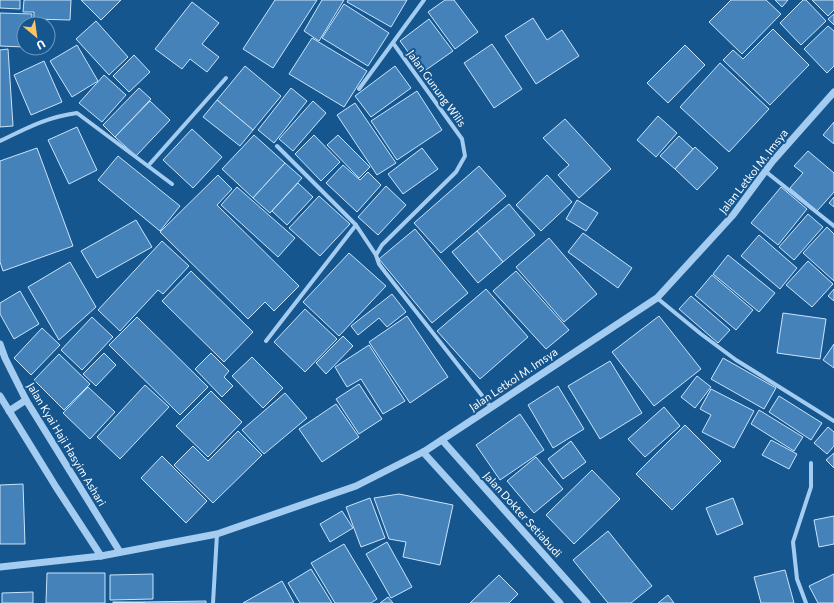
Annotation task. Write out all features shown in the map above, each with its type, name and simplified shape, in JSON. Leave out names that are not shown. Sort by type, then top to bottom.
[{"type":"street","points":[[359,89],[424,0]]},
{"type":"street","name":"Jalan Gunung Wilis","points":[[376,255],[382,245],[456,172],[465,156],[462,139],[393,43]]},
{"type":"street","points":[[148,166],[226,78]]},
{"type":"street","name":"Jalan Letkol M. Imsya","points":[[0,568],[101,556],[217,534],[356,486],[423,452],[657,298],[733,215],[765,172],[834,92]]},
{"type":"street","points":[[0,141],[46,120],[77,113],[172,184]]},
{"type":"street","points":[[277,146],[356,225],[376,255],[384,272],[491,407]]},
{"type":"street","points":[[765,172],[834,226]]},
{"type":"street","points":[[266,341],[356,225]]},
{"type":"street","points":[[657,298],[736,360],[834,421]]},
{"type":"street","name":"Jalan Kyai Haji Hasyim Ashari","points":[[0,344],[5,358],[26,400],[120,552]]},
{"type":"street","points":[[0,396],[101,556]]},
{"type":"street","points":[[9,411],[26,400]]},
{"type":"street","name":"Jalan Dokter Setiabudi","points":[[442,440],[588,603]]},
{"type":"street","points":[[423,452],[560,603]]},
{"type":"street","points":[[806,603],[797,579],[793,542],[811,487],[811,463]]},
{"type":"street","points":[[213,603],[217,534]]},
{"type":"building","points":[[0,0],[20,0],[20,9],[0,8]]},
{"type":"building","points":[[24,0],[71,0],[70,20],[56,20],[56,16],[34,16],[34,12],[23,12]]},
{"type":"building","points":[[81,0],[121,0],[101,20]]},
{"type":"building","points":[[275,0],[317,0],[273,68],[243,49]]},
{"type":"building","points":[[322,0],[344,0],[319,41],[304,31]]},
{"type":"building","points":[[348,0],[407,0],[391,27],[347,2]]},
{"type":"building","points":[[445,0],[454,0],[478,32],[455,49],[428,12]]},
{"type":"building","points":[[731,0],[766,0],[781,14],[742,54],[709,22]]},
{"type":"building","points":[[775,0],[788,0],[782,7]]},
{"type":"building","points":[[803,0],[806,0],[826,21],[801,45],[780,23]]},
{"type":"building","points":[[812,0],[834,0],[834,10],[828,16]]},
{"type":"building","points":[[192,2],[219,23],[202,44],[219,57],[207,72],[190,59],[182,69],[155,49]]},
{"type":"building","points":[[344,4],[389,33],[368,66],[322,38]]},
{"type":"building","points":[[0,13],[32,14],[32,16],[16,16],[16,47],[0,46]]},
{"type":"building","points":[[834,14],[834,25],[828,19]]},
{"type":"building","points":[[533,18],[547,40],[562,30],[579,56],[536,84],[505,36]]},
{"type":"building","points":[[429,19],[453,51],[423,72],[400,41]]},
{"type":"building","points":[[96,21],[128,57],[109,75],[76,39]]},
{"type":"building","points":[[828,26],[834,31],[834,66],[827,73],[804,49]]},
{"type":"building","points":[[773,29],[809,65],[770,105],[723,60],[733,50],[743,59]]},
{"type":"building","points":[[312,38],[367,71],[344,107],[289,74]]},
{"type":"building","points":[[492,44],[522,89],[494,108],[464,63]]},
{"type":"building","points":[[77,45],[98,81],[72,97],[50,61]]},
{"type":"building","points":[[685,45],[705,65],[668,103],[647,83]]},
{"type":"building","points":[[8,49],[13,126],[0,127],[0,50]]},
{"type":"building","points":[[134,55],[150,72],[129,92],[113,76]]},
{"type":"building","points":[[44,61],[62,102],[31,115],[14,75]]},
{"type":"building","points":[[720,63],[769,109],[729,152],[680,107]]},
{"type":"building","points":[[245,66],[281,96],[253,130],[217,100]]},
{"type":"building","points":[[395,66],[411,88],[371,117],[355,96]]},
{"type":"building","points":[[104,75],[126,95],[102,122],[79,103]]},
{"type":"building","points":[[139,88],[151,99],[115,137],[103,125]]},
{"type":"building","points":[[291,88],[307,101],[274,143],[258,130]]},
{"type":"building","points":[[417,91],[442,130],[397,160],[371,121]]},
{"type":"building","points":[[217,100],[253,130],[240,146],[203,117]]},
{"type":"building","points":[[150,101],[170,120],[136,156],[115,137]]},
{"type":"building","points":[[313,101],[326,113],[293,151],[279,139]]},
{"type":"building","points":[[355,103],[396,163],[377,175],[337,115]]},
{"type":"building","points":[[658,116],[677,133],[656,157],[637,140]]},
{"type":"building","points":[[565,119],[611,169],[579,198],[558,175],[569,165],[543,138]]},
{"type":"building","points":[[834,122],[834,144],[823,135]]},
{"type":"building","points":[[77,127],[97,170],[69,184],[48,140]]},
{"type":"building","points":[[192,129],[222,157],[193,188],[163,160]]},
{"type":"building","points":[[254,135],[285,163],[253,198],[222,169]]},
{"type":"building","points":[[314,135],[340,162],[321,181],[295,154]]},
{"type":"building","points":[[338,135],[370,167],[359,178],[327,145]]},
{"type":"building","points":[[679,136],[693,149],[675,169],[660,156]]},
{"type":"building","points":[[695,147],[718,168],[697,190],[675,169]]},
{"type":"building","points":[[37,148],[73,246],[3,271],[0,262],[0,161]]},
{"type":"building","points":[[422,148],[438,169],[403,194],[388,174]]},
{"type":"building","points":[[808,151],[834,173],[834,192],[817,211],[790,188],[803,173],[794,166]]},
{"type":"building","points":[[118,156],[180,206],[160,231],[98,180]]},
{"type":"building","points":[[285,163],[302,178],[270,213],[253,198]]},
{"type":"building","points":[[343,165],[360,180],[368,172],[381,185],[357,212],[326,183]]},
{"type":"building","points":[[479,166],[506,196],[441,253],[414,223]]},
{"type":"building","points":[[218,175],[232,189],[217,205],[299,286],[274,311],[265,302],[248,319],[160,232]]},
{"type":"building","points":[[547,175],[572,202],[541,231],[516,205]]},
{"type":"building","points":[[298,183],[313,197],[287,225],[272,211]]},
{"type":"building","points":[[386,186],[406,205],[378,235],[358,217]]},
{"type":"building","points":[[237,187],[295,238],[278,257],[221,205]]},
{"type":"building","points":[[781,187],[807,209],[778,245],[751,223]]},
{"type":"building","points":[[319,196],[350,224],[320,256],[289,228]]},
{"type":"building","points":[[834,197],[834,207],[829,203]]},
{"type":"building","points":[[577,200],[598,213],[586,231],[566,219]]},
{"type":"building","points":[[509,204],[535,235],[503,262],[477,231]]},
{"type":"building","points":[[808,214],[823,227],[794,260],[779,247]]},
{"type":"building","points":[[136,220],[152,247],[97,278],[81,251]]},
{"type":"building","points":[[827,227],[834,234],[834,281],[803,253]]},
{"type":"building","points":[[415,229],[468,293],[432,323],[379,259]]},
{"type":"building","points":[[477,231],[503,262],[478,283],[452,252]]},
{"type":"building","points":[[583,233],[632,268],[618,288],[568,252]]},
{"type":"building","points":[[759,235],[797,268],[780,289],[741,256]]},
{"type":"building","points":[[549,238],[597,294],[564,322],[516,267]]},
{"type":"building","points":[[162,241],[189,266],[163,294],[158,290],[120,331],[98,310]]},
{"type":"building","points":[[349,253],[386,286],[339,336],[303,302]]},
{"type":"building","points":[[728,255],[775,293],[759,312],[713,274]]},
{"type":"building","points":[[808,261],[833,284],[812,307],[786,285]]},
{"type":"building","points":[[70,262],[96,307],[59,340],[28,287]]},
{"type":"building","points":[[191,271],[253,332],[224,362],[162,301]]},
{"type":"building","points":[[516,271],[569,330],[546,349],[493,291]]},
{"type":"building","points":[[712,275],[753,310],[736,330],[695,295]]},
{"type":"building","points":[[486,289],[528,337],[480,379],[437,331]]},
{"type":"building","points":[[834,289],[834,301],[828,296]]},
{"type":"building","points":[[20,291],[39,324],[14,339],[0,314],[0,303]]},
{"type":"building","points":[[392,294],[406,312],[387,327],[379,318],[358,335],[351,326]]},
{"type":"building","points":[[691,296],[730,330],[718,343],[679,309]]},
{"type":"building","points":[[305,309],[337,339],[305,372],[274,342]]},
{"type":"building","points":[[783,313],[826,319],[820,359],[777,353]]},
{"type":"building","points":[[407,316],[448,377],[410,403],[369,342]]},
{"type":"building","points":[[659,316],[701,369],[654,406],[612,352]]},
{"type":"building","points":[[92,317],[113,337],[82,370],[61,350]]},
{"type":"building","points":[[137,317],[208,387],[180,415],[109,345]]},
{"type":"building","points":[[42,328],[60,345],[31,375],[14,358]]},
{"type":"building","points":[[343,336],[353,346],[326,374],[316,363]]},
{"type":"building","points":[[834,344],[834,368],[823,360]]},
{"type":"building","points":[[369,345],[405,401],[383,414],[361,379],[347,387],[335,367]]},
{"type":"building","points":[[104,353],[116,365],[96,386],[83,374]]},
{"type":"building","points":[[211,353],[229,371],[224,377],[233,386],[222,397],[195,369]]},
{"type":"building","points":[[59,354],[90,384],[64,410],[34,380]]},
{"type":"building","points":[[252,357],[283,388],[263,408],[232,376]]},
{"type":"building","points":[[723,358],[776,388],[764,409],[711,379]]},
{"type":"building","points":[[610,361],[642,413],[600,439],[568,386]]},
{"type":"building","points":[[697,376],[711,387],[695,408],[681,397]]},
{"type":"building","points":[[359,384],[382,419],[359,434],[336,399]]},
{"type":"building","points":[[145,385],[169,407],[120,459],[97,437]]},
{"type":"building","points":[[558,386],[584,429],[553,448],[528,405]]},
{"type":"building","points":[[88,387],[115,412],[90,439],[63,413]]},
{"type":"building","points":[[711,389],[754,411],[734,448],[702,432],[711,415],[700,409]]},
{"type":"building","points":[[211,391],[242,422],[208,457],[176,426]]},
{"type":"building","points":[[285,393],[307,418],[264,454],[242,430]]},
{"type":"building","points":[[779,396],[822,423],[811,440],[769,412]]},
{"type":"building","points":[[336,404],[359,437],[322,462],[299,429]]},
{"type":"building","points":[[664,407],[680,426],[645,457],[628,439]]},
{"type":"building","points":[[759,410],[803,437],[794,451],[751,424]]},
{"type":"building","points":[[520,414],[544,450],[500,480],[476,445]]},
{"type":"building","points":[[685,425],[721,461],[672,510],[636,474]]},
{"type":"building","points":[[828,427],[834,432],[834,446],[827,454],[814,443]]},
{"type":"building","points":[[238,431],[262,455],[213,503],[174,465],[193,446],[208,461]]},
{"type":"building","points":[[771,440],[797,454],[789,469],[762,455]]},
{"type":"building","points":[[571,441],[586,462],[563,479],[548,459]]},
{"type":"building","points":[[834,453],[834,468],[826,460]]},
{"type":"building","points":[[162,456],[207,501],[186,523],[141,478]]},
{"type":"building","points":[[536,457],[563,489],[534,513],[507,481]]},
{"type":"building","points":[[592,470],[620,499],[574,544],[546,515]]},
{"type":"building","points":[[23,484],[25,544],[0,544],[0,485]]},
{"type":"building","points":[[399,494],[453,505],[440,565],[403,557],[406,542],[389,539],[374,498]]},
{"type":"building","points":[[370,498],[385,538],[361,547],[346,507]]},
{"type":"building","points":[[733,498],[743,524],[717,535],[706,508]]},
{"type":"building","points":[[342,511],[353,528],[330,542],[320,524]]},
{"type":"building","points":[[834,516],[834,544],[819,547],[814,520]]},
{"type":"building","points":[[608,531],[652,586],[631,603],[608,603],[573,560]]},
{"type":"building","points":[[387,542],[412,587],[391,598],[366,554]]},
{"type":"building","points":[[344,544],[377,599],[371,603],[335,603],[311,563]]},
{"type":"building","points":[[311,569],[332,603],[300,603],[288,583]]},
{"type":"building","points":[[785,570],[794,603],[761,603],[754,577]]},
{"type":"building","points":[[47,573],[105,573],[105,603],[46,603]]},
{"type":"building","points":[[153,574],[153,599],[110,600],[110,575]]},
{"type":"building","points":[[834,574],[834,603],[818,603],[809,586]]},
{"type":"building","points":[[499,575],[518,594],[509,603],[470,603]]},
{"type":"building","points":[[282,581],[294,603],[243,603]]},
{"type":"building","points":[[33,592],[33,603],[2,603],[2,593]]},
{"type":"building","points":[[668,595],[674,603],[658,603]]},
{"type":"building","points":[[388,597],[393,603],[380,603]]},
{"type":"building","points":[[206,601],[206,603],[144,603],[144,602]]},
{"type":"building","points":[[144,602],[144,603],[113,603]]}]
